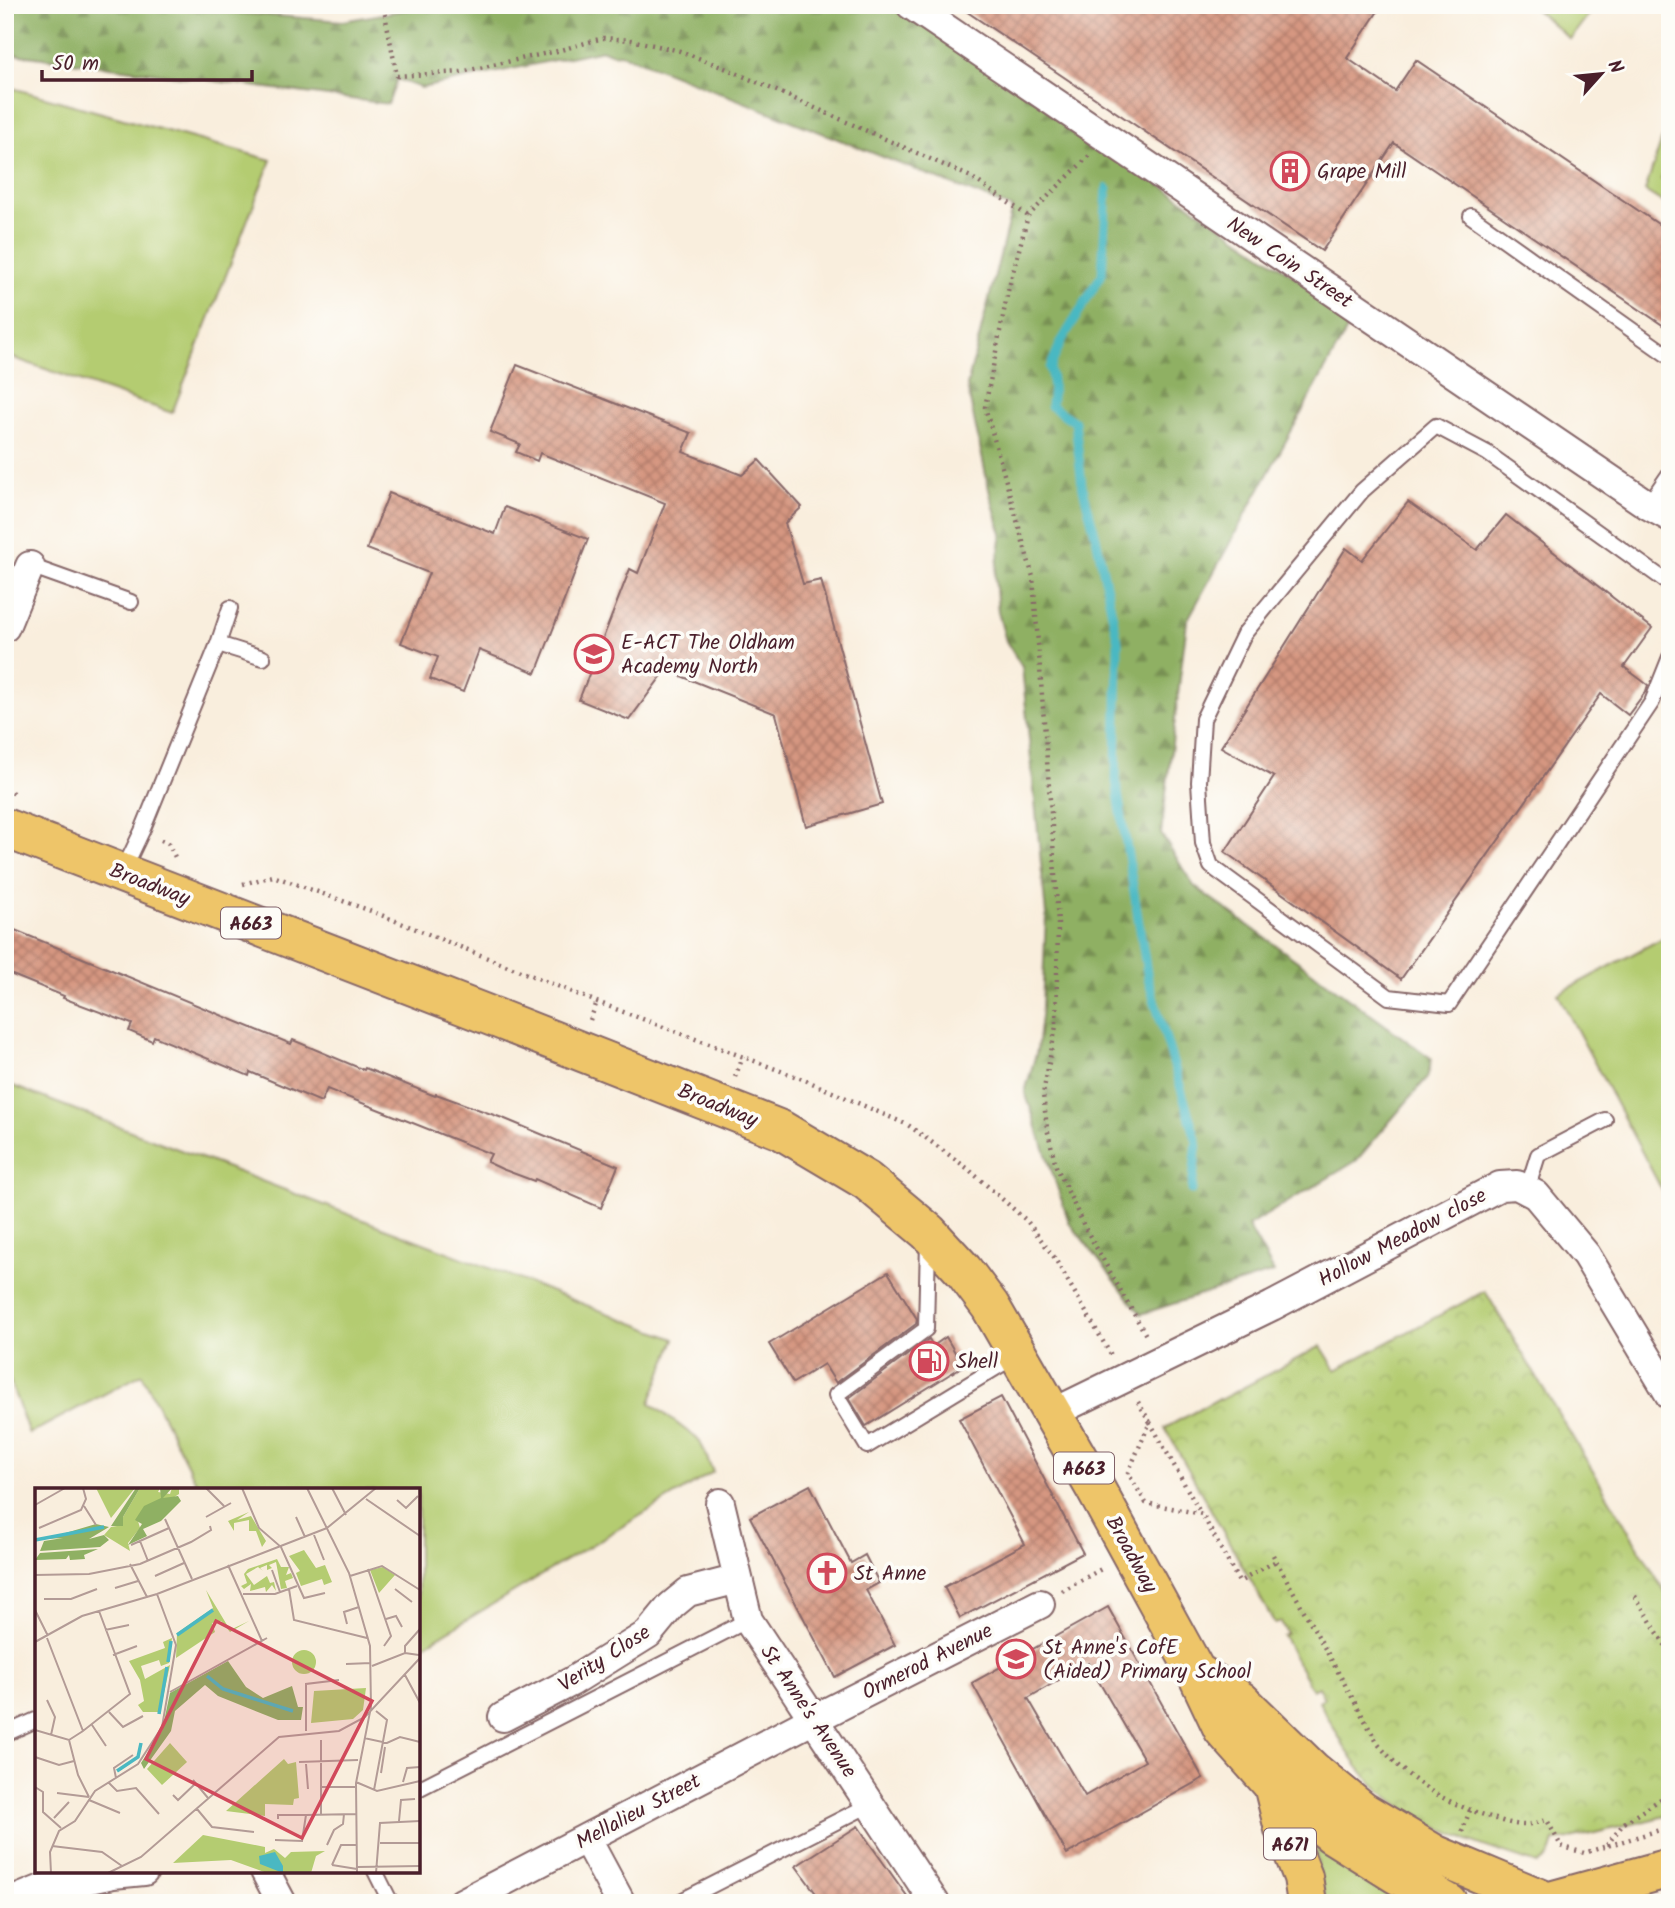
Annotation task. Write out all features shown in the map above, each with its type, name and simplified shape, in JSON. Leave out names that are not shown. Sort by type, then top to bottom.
[{"type":"main road","name":"Broadway","points":[[5,828],[781,1130],[867,1181],[928,1231],[964,1270],[990,1306],[1053,1413],[1196,1672],[1223,1729],[1273,1785],[1332,1834],[1448,1903]]},
{"type":"main road","name":"Broadway","points":[[1196,1672],[1241,1701],[1312,1771],[1363,1811],[1436,1855],[1547,1902]]},
{"type":"main road","name":"A671","points":[[1273,1785],[1284,1829],[1303,1877],[1307,1903]]},
{"type":"main road","points":[[1547,1902],[1670,1868]]},
{"type":"street","name":"New Coin Street","points":[[911,5],[1659,511]]},
{"type":"street","points":[[8,610],[30,566]]},
{"type":"street","name":"Hollow Meadow close","points":[[1053,1413],[1272,1306],[1500,1186],[1517,1185],[1527,1190]]},
{"type":"street","points":[[1527,1190],[1536,1195],[1586,1255],[1670,1395]]},
{"type":"street","name":"St Anne's Avenue","points":[[720,1503],[748,1620],[935,1903]]},
{"type":"street","name":"Verity Close","points":[[503,1717],[571,1682],[648,1634],[671,1606],[688,1591],[738,1579]]},
{"type":"street","name":"Ormerod Avenue","points":[[814,1719],[1040,1604]]},
{"type":"street","name":"Mellalieu Street","points":[[462,1903],[814,1719]]},
{"type":"street","points":[[586,1838],[621,1903]]},
{"type":"street","points":[[8,1903],[42,1889],[108,1873]]},
{"type":"street","points":[[266,1873],[282,1903]]},
{"type":"lane","points":[[1471,216],[1670,357]]},
{"type":"lane","points":[[1670,584],[1487,453],[1436,426],[1362,491],[1244,634],[1203,719],[1199,782],[1203,843],[1211,866],[1389,997],[1449,1004],[1652,702],[1670,657]]},
{"type":"lane","points":[[1659,511],[1670,473]]},
{"type":"lane","points":[[30,566],[131,603]]},
{"type":"lane","points":[[123,873],[218,644],[230,608]]},
{"type":"lane","points":[[218,644],[262,658]]},
{"type":"lane","points":[[1527,1190],[1538,1156],[1605,1121]]},
{"type":"lane","points":[[928,1231],[926,1329],[836,1395],[867,1447],[1018,1355]]},
{"type":"lane","points":[[420,1788],[748,1620]]},
{"type":"lane","points":[[5,1734],[35,1720]]},
{"type":"lane","points":[[677,1903],[871,1804]]},
{"type":"lane","points":[[376,1873],[391,1903]]},
{"type":"path","points":[[386,14],[397,76],[461,72],[603,38],[631,40],[680,51],[727,69],[971,177],[1028,216]]},
{"type":"path","points":[[1107,138],[1028,216],[1008,291],[985,407],[1033,577],[1058,924],[1056,1026],[1043,1094],[1047,1128],[1056,1166],[1084,1226],[1149,1342]]},
{"type":"path","points":[[1137,1399],[1239,1582],[1276,1562]]},
{"type":"path","points":[[1150,1422],[1128,1473],[1134,1484],[1146,1503],[1202,1514]]},
{"type":"path","points":[[1272,1555],[1378,1744],[1397,1766],[1417,1783],[1443,1799],[1500,1821],[1523,1825],[1547,1820],[1561,1846],[1584,1853],[1663,1829]]},
{"type":"path","points":[[1040,1604],[1102,1568]]},
{"type":"path","points":[[1635,1596],[1670,1653]]},
{"type":"path","points":[[1605,1847],[1624,1823],[1670,1793]]},
{"type":"path","points":[[1459,1840],[1470,1810]]},
{"type":"green space","points":[[5,5],[134,5],[343,21],[433,5],[898,5],[1354,317],[1187,621],[1161,834],[1194,886],[1432,1059],[1427,1078],[1356,1161],[1248,1226],[1274,1272],[1141,1314],[1069,1222],[1025,1092],[1037,1050],[1042,1007],[1046,915],[1022,667],[1006,641],[998,612],[995,576],[1002,534],[990,494],[967,386],[1012,208],[620,53],[613,54],[603,50],[421,88],[397,79],[388,104],[5,53]]},
{"type":"green space","points":[[1530,5],[1596,5],[1570,39]]},
{"type":"green space","points":[[5,86],[271,160],[172,413],[5,355]]},
{"type":"green space","points":[[1670,123],[1670,165],[1661,179],[1670,186],[1670,207],[1645,191]]},
{"type":"green space","points":[[1670,934],[1670,1205],[1558,994]]},
{"type":"green space","points":[[5,1083],[675,1339],[650,1403],[700,1441],[713,1472],[420,1648],[420,1488],[199,1488],[142,1374],[29,1434],[5,1367]]},
{"type":"green space","points":[[1485,1291],[1670,1600],[1670,1815],[1554,1841],[1549,1855],[1538,1864],[1464,1839],[1418,1817],[1396,1803],[1359,1768],[1319,1702],[1324,1698],[1318,1687],[1312,1690],[1283,1636],[1287,1634],[1281,1622],[1275,1624],[1165,1428],[1321,1346],[1336,1370]]},
{"type":"green space","points":[[1313,1842],[1410,1903],[1326,1903]]},
{"type":"building","name":"Grape Mill","points":[[957,5],[1382,5],[1347,58],[1395,91],[1416,60],[1670,232],[1670,330],[1394,143],[1322,251]]},
{"type":"building","points":[[517,365],[691,433],[683,452],[742,475],[759,460],[802,507],[785,523],[803,584],[821,580],[882,804],[806,826],[776,714],[666,670],[629,720],[579,700],[630,569],[638,573],[665,503],[540,453],[537,461],[516,452],[520,444],[490,432]]},
{"type":"building","points":[[389,493],[495,534],[505,507],[588,539],[536,673],[479,650],[463,692],[430,679],[438,657],[401,643],[429,573],[367,549]]},
{"type":"building","points":[[1408,502],[1477,550],[1506,515],[1652,628],[1624,667],[1648,685],[1646,691],[1628,715],[1601,694],[1401,979],[1225,852],[1274,777],[1221,747],[1346,548],[1362,560]]},
{"type":"building","points":[[5,926],[291,1044],[293,1040],[364,1070],[365,1068],[435,1096],[436,1094],[505,1119],[618,1166],[601,1208],[535,1179],[534,1181],[487,1162],[491,1154],[327,1089],[321,1102],[250,1072],[249,1076],[154,1036],[152,1041],[129,1031],[132,1024],[5,972]]},
{"type":"building","points":[[888,1272],[917,1319],[916,1324],[836,1383],[824,1364],[793,1383],[769,1344]]},
{"type":"building","points":[[946,1337],[963,1366],[866,1426],[849,1398],[929,1339],[933,1346]]},
{"type":"building","points":[[1001,1397],[1083,1553],[960,1618],[944,1587],[1025,1544],[959,1419]]},
{"type":"building","name":"St Anne","points":[[810,1485],[851,1563],[865,1555],[879,1583],[866,1590],[895,1645],[835,1677],[750,1517]]},
{"type":"building","points":[[1108,1607],[1203,1778],[1067,1854],[972,1683]],"holes":[[[1088,1663],[1145,1761],[1085,1796],[1028,1698]]]},
{"type":"building","points":[[858,1826],[912,1903],[823,1903],[796,1866]]},
{"type":"waterway","points":[[1107,188],[1102,274],[1061,342],[1050,368],[1053,387],[1051,406],[1075,422],[1082,485],[1118,642],[1116,781],[1148,979],[1197,1142],[1192,1190]]},
{"type":"place","name":"Grape Mill","points":[[1290,171]]},
{"type":"place","name":"E-ACT The Oldham Academy North","points":[[594,654]]},
{"type":"place","name":"Shell","points":[[929,1361]]},
{"type":"place","name":"St Anne","points":[[827,1573]]},
{"type":"place","name":"St Anne's CofE (Aided) Primary School","points":[[1016,1659]]}]
